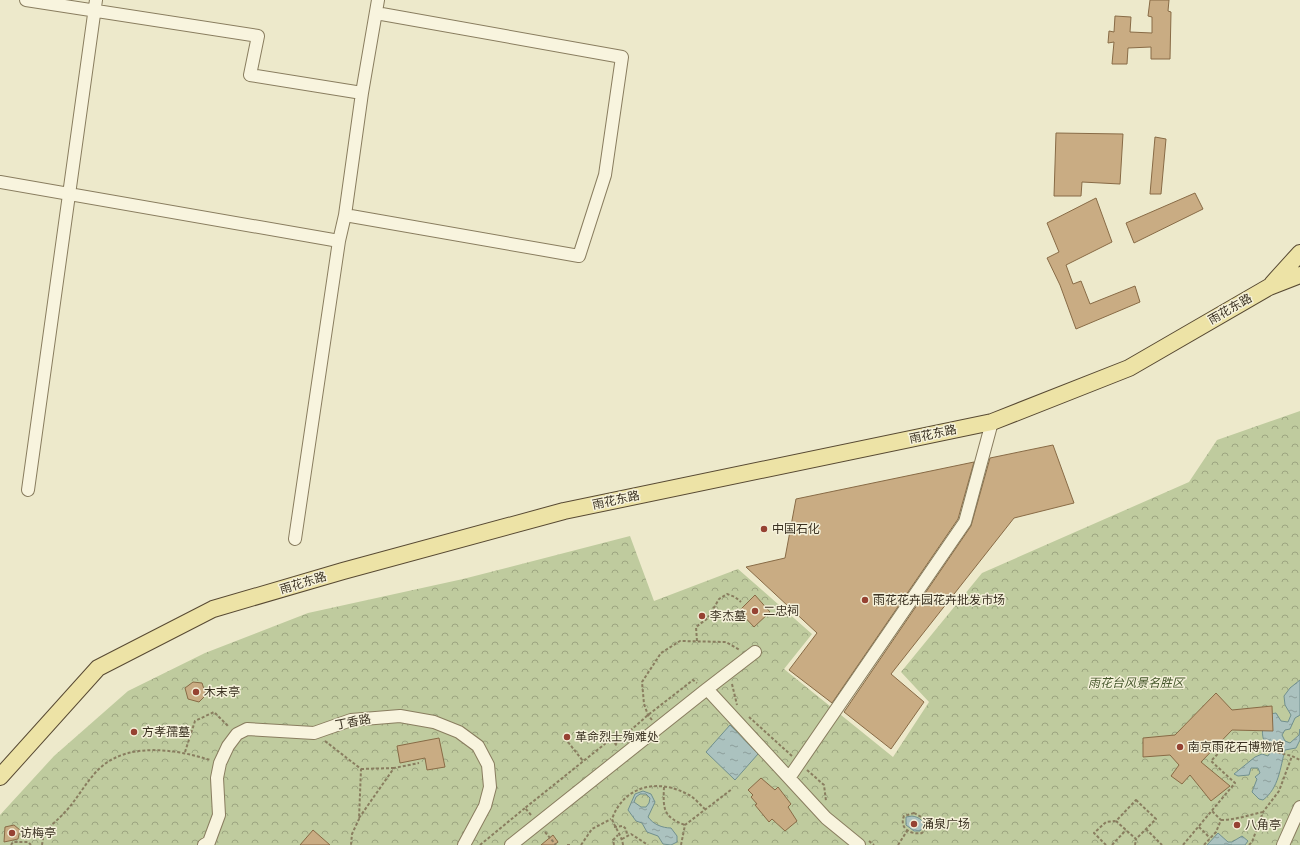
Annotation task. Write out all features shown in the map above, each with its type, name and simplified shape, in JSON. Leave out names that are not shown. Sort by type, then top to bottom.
[{"type":"main road","name":"雨花东路","points":[[1269,286],[1300,253]]},
{"type":"main road","name":"雨花东路","points":[[0,777],[98,668],[213,609],[343,571],[564,511],[992,422],[1129,368],[1269,286],[1300,275]]},
{"type":"street","points":[[26,0],[95,6],[258,36],[250,75],[362,93]]},
{"type":"street","points":[[295,539],[339,241],[345,215],[362,93],[378,0]]},
{"type":"street","points":[[28,490],[95,6]]},
{"type":"street","points":[[345,215],[579,256],[605,175],[622,57],[376,13]]},
{"type":"street","points":[[0,182],[339,241]]},
{"type":"street","points":[[789,778],[965,522],[992,422]]},
{"type":"street","points":[[511,845],[751,655]]},
{"type":"street","points":[[707,689],[826,818],[859,845]]},
{"type":"street","name":"丁香路","points":[[237,734],[248,728],[314,733],[351,720],[400,716],[434,722],[459,732],[478,746],[488,765],[490,788],[485,806],[464,845]]},
{"type":"street","points":[[204,845],[209,842],[219,815],[217,778],[220,763],[228,746],[237,734]]},
{"type":"street","points":[[1283,845],[1300,807]]},
{"type":"path","points":[[697,641],[696,627],[708,618],[719,599],[728,594],[741,602]]},
{"type":"path","points":[[660,727],[648,715],[644,704],[642,682],[661,653],[680,641],[697,641],[726,642],[751,655]]},
{"type":"path","points":[[726,675],[730,679],[738,706]]},
{"type":"path","points":[[615,744],[648,715],[693,680],[707,689]]},
{"type":"path","points":[[185,752],[195,721],[214,712],[237,734]]},
{"type":"path","points":[[314,733],[361,769],[394,768],[420,763]]},
{"type":"path","points":[[480,845],[611,739],[625,754]]},
{"type":"path","points":[[1183,845],[1235,783],[1211,761],[1230,741],[1292,756],[1300,760]]},
{"type":"path","points":[[568,742],[583,761]]},
{"type":"path","points":[[42,845],[44,832],[66,812],[99,768],[116,756],[159,750],[185,752],[220,763]]},
{"type":"path","points":[[1250,845],[1263,812],[1279,791],[1292,756]]},
{"type":"path","points":[[351,845],[352,834],[359,820],[394,768]]},
{"type":"path","points":[[359,820],[361,769]]},
{"type":"path","points":[[623,845],[622,839],[614,827],[612,819],[616,808],[625,797],[636,790],[648,787],[673,788],[690,795],[705,809]]},
{"type":"path","points":[[664,787],[663,804],[666,815],[674,821],[685,825]]},
{"type":"path","points":[[681,845],[685,825],[732,789]]},
{"type":"path","points":[[1106,845],[1094,833],[1106,822],[1116,820],[1136,800],[1156,818],[1136,840],[1135,845]]},
{"type":"path","points":[[525,808],[556,845]]},
{"type":"path","points":[[1212,812],[1221,820],[1232,820],[1246,815],[1263,812]]},
{"type":"path","points":[[914,813],[923,818],[926,824],[922,833],[917,834],[907,831],[902,821],[904,816],[914,813]]},
{"type":"path","points":[[581,845],[592,829],[612,819]]},
{"type":"path","points":[[1116,820],[1136,840]]},
{"type":"path","points":[[1204,845],[1216,832],[1221,820]]},
{"type":"path","points":[[614,827],[623,826],[626,829],[627,836]]},
{"type":"path","points":[[1199,827],[1210,838]]},
{"type":"path","points":[[1146,829],[1162,845]]},
{"type":"path","points":[[1112,845],[1126,830]]},
{"type":"path","points":[[898,845],[907,831]]},
{"type":"path","points":[[622,839],[631,834],[648,845]]},
{"type":"path","points":[[614,845],[613,840],[618,835]]},
{"type":"path","points":[[11,845],[13,842],[28,842],[31,845]]},
{"type":"path","points":[[567,845],[572,845]]},
{"type":"green space","name":"雨花台风景名胜区","points":[[1300,411],[1300,845],[0,845],[0,815],[54,756],[128,691],[205,653],[308,613],[463,579],[630,536],[654,601],[738,569],[812,634],[784,669],[893,757],[929,702],[901,672],[982,573],[1189,482],[1217,440]]},
{"type":"water","points":[[1300,680],[1300,715],[1295,718],[1290,729],[1285,730],[1282,735],[1285,741],[1290,743],[1299,735],[1300,729],[1300,740],[1296,748],[1285,750],[1276,784],[1263,800],[1259,799],[1252,792],[1257,779],[1255,777],[1260,773],[1258,768],[1251,768],[1249,775],[1238,776],[1234,774],[1255,757],[1262,754],[1268,756],[1273,747],[1271,743],[1264,741],[1262,733],[1264,724],[1270,714],[1276,713],[1281,721],[1288,722],[1291,715],[1285,705],[1284,696],[1290,688]]},
{"type":"water","points":[[730,725],[758,754],[735,780],[706,752]]},
{"type":"water","points":[[643,791],[651,794],[655,802],[648,817],[652,822],[658,825],[671,828],[677,836],[677,842],[671,845],[663,844],[658,836],[647,832],[642,823],[636,821],[628,810],[635,794]],"holes":[[[640,794],[646,794],[650,798],[646,807],[641,807],[634,802],[636,797]]]},
{"type":"water","points":[[912,816],[922,821],[924,825],[920,831],[914,831],[906,825],[906,817]]},
{"type":"water","points":[[1218,833],[1228,842],[1232,842],[1242,836],[1248,841],[1245,845],[1207,845]]},
{"type":"building","points":[[1150,0],[1169,0],[1168,11],[1171,12],[1170,59],[1151,59],[1151,47],[1128,48],[1127,64],[1112,64],[1114,42],[1108,43],[1109,31],[1114,32],[1115,16],[1131,17],[1130,32],[1152,33],[1152,17],[1148,16]]},
{"type":"building","points":[[1056,133],[1123,134],[1120,184],[1082,182],[1081,196],[1054,196]]},
{"type":"building","points":[[1155,137],[1166,139],[1161,194],[1150,194]]},
{"type":"building","points":[[1195,193],[1203,209],[1134,243],[1126,223]]},
{"type":"building","points":[[1096,198],[1112,242],[1066,265],[1073,284],[1081,281],[1090,304],[1135,286],[1140,302],[1076,329],[1060,285],[1047,258],[1059,252],[1047,223]]},
{"type":"building","points":[[1053,445],[1074,503],[1014,518],[891,674],[924,702],[891,749],[844,712],[971,526],[990,458]]},
{"type":"building","points":[[974,462],[958,519],[832,703],[789,670],[817,633],[746,567],[785,558],[796,499]]},
{"type":"building","name":"二忠祠","points":[[755,595],[770,612],[754,627],[739,611]]},
{"type":"building","name":"木末亭","points":[[193,682],[202,683],[206,695],[199,702],[188,699],[185,688]]},
{"type":"building","name":"南京雨花石博物馆","points":[[1216,693],[1232,710],[1272,706],[1273,731],[1232,730],[1201,762],[1230,786],[1211,801],[1190,775],[1182,784],[1171,776],[1179,765],[1170,755],[1143,757],[1143,738],[1175,735]]},
{"type":"building","points":[[439,738],[445,767],[427,770],[425,758],[400,763],[397,746]]},
{"type":"building","points":[[761,778],[775,790],[778,787],[791,804],[788,807],[797,821],[785,831],[772,819],[769,822],[755,805],[757,804],[751,797],[753,795],[748,790]]},
{"type":"building","name":"访梅亭","points":[[14,825],[20,830],[18,839],[4,842],[5,827]]},
{"type":"building","points":[[313,830],[330,845],[300,845]]},
{"type":"building","points":[[553,835],[558,842],[554,845],[541,845]]},
{"type":"place","name":"中国石化","points":[[764,529]]},
{"type":"place","name":"雨花花卉园花卉批发市场","points":[[865,600]]},
{"type":"place","name":"二忠祠","points":[[755,611]]},
{"type":"place","name":"李杰墓","points":[[702,616]]},
{"type":"place","name":"木末亭","points":[[196,692]]},
{"type":"place","name":"方孝孺墓","points":[[134,732]]},
{"type":"place","name":"革命烈士殉难处","points":[[567,737]]},
{"type":"place","name":"南京雨花石博物馆","points":[[1180,747]]},
{"type":"place","name":"涌泉广场","points":[[914,824]]},
{"type":"place","name":"八角亭","points":[[1237,825]]},
{"type":"place","name":"访梅亭","points":[[12,833]]}]
